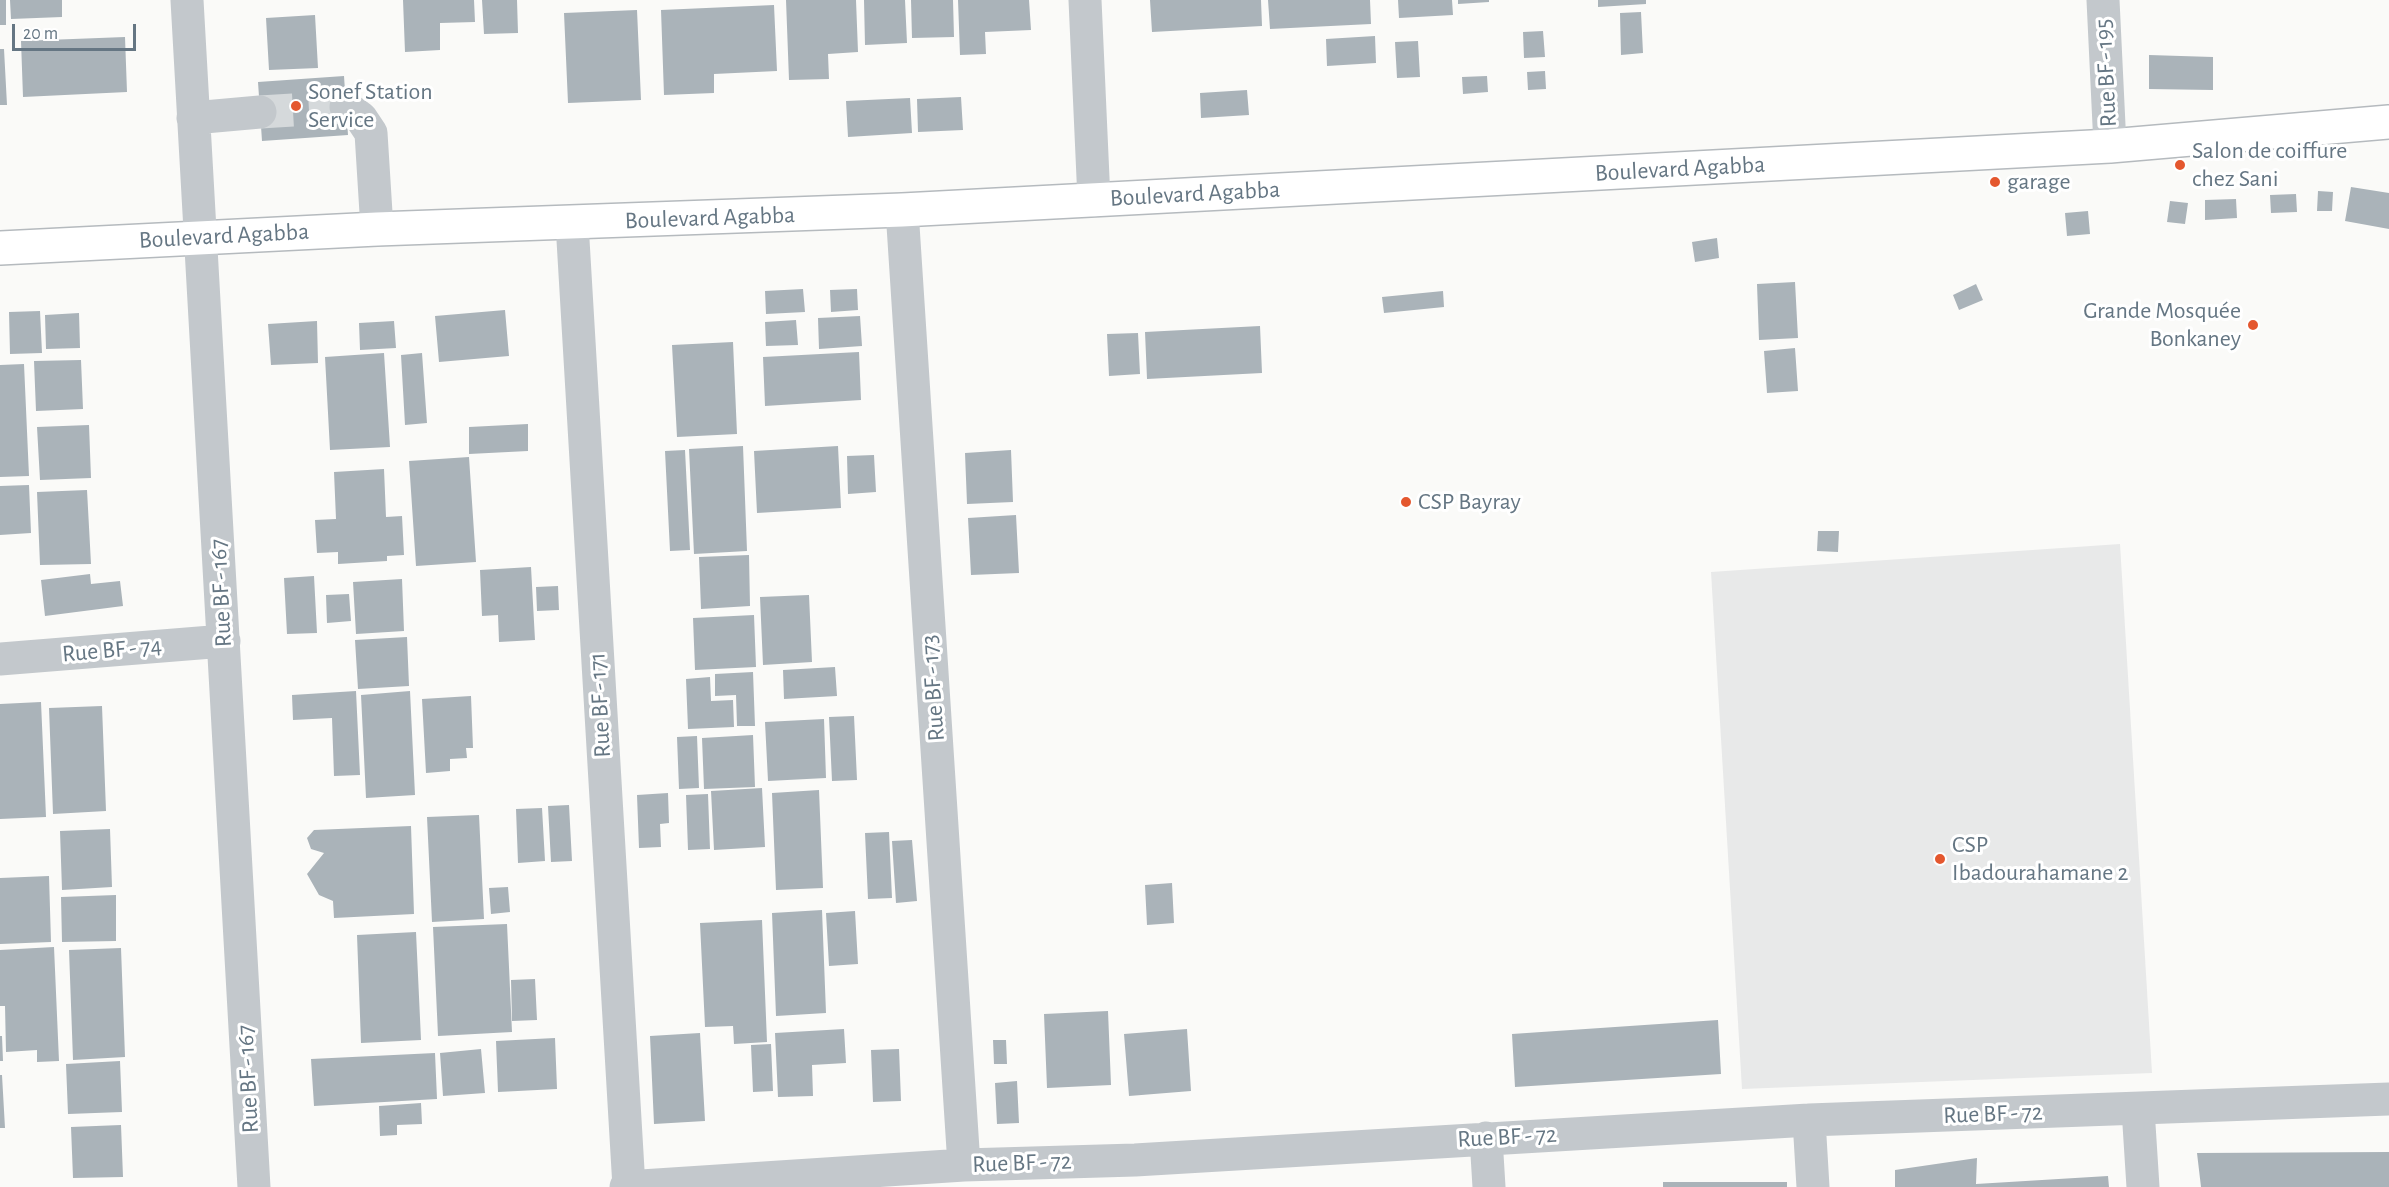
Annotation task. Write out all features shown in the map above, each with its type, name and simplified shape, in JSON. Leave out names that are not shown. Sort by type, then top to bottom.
[{"type":"main road","name":"Boulevard Agabba","points":[[0,248],[377,229],[902,210],[1094,200],[2110,146],[2389,122]]},
{"type":"street","name":"Rue BF - 167","points":[[187,0],[254,1187]]},
{"type":"street","points":[[1085,0],[1094,200]]},
{"type":"street","name":"Rue BF - 195","points":[[2103,0],[2110,146]]},
{"type":"street","points":[[346,107],[361,118],[371,133],[377,229]]},
{"type":"street","points":[[193,118],[260,112]]},
{"type":"street","name":"Rue BF - 173","points":[[902,210],[964,1165]]},
{"type":"street","name":"Rue BF - 171","points":[[572,223],[628,1187]]},
{"type":"street","name":"Rue BF - 74","points":[[0,659],[224,641]]},
{"type":"street","name":"Rue BF - 72","points":[[628,1187],[964,1165],[1136,1173],[1486,1138],[1809,1120],[2389,1099]]},
{"type":"street","points":[[2138,1109],[2143,1187]]},
{"type":"street","points":[[1809,1120],[1813,1187]]},
{"type":"street","points":[[1486,1138],[1489,1187]]},
{"type":"shaded area","points":[[2120,544],[2152,1073],[1742,1089],[1711,572]]},
{"type":"building","points":[[0,0],[6,0],[6,25],[0,25]]},
{"type":"building","points":[[10,0],[62,0],[62,17],[11,19]]},
{"type":"building","points":[[403,0],[474,0],[475,22],[440,23],[440,50],[405,52]]},
{"type":"building","points":[[482,0],[517,0],[518,33],[484,34]]},
{"type":"building","points":[[786,0],[856,0],[858,52],[828,54],[829,79],[789,80]]},
{"type":"building","points":[[864,0],[905,0],[907,43],[865,45]]},
{"type":"building","points":[[911,0],[953,0],[954,37],[912,38]]},
{"type":"building","points":[[958,0],[1029,0],[1031,30],[985,32],[986,54],[960,55]]},
{"type":"building","points":[[1150,0],[1261,0],[1262,26],[1152,32]]},
{"type":"building","points":[[1268,0],[1370,0],[1371,24],[1270,29]]},
{"type":"building","points":[[1398,0],[1452,0],[1453,15],[1399,18]]},
{"type":"building","points":[[1458,0],[1489,0],[1489,2],[1458,4]]},
{"type":"building","points":[[1598,0],[1646,0],[1646,4],[1598,7]]},
{"type":"building","points":[[774,5],[777,71],[714,74],[714,93],[664,95],[661,10]]},
{"type":"building","points":[[637,10],[641,100],[568,103],[564,13]]},
{"type":"building","points":[[1641,12],[1643,53],[1621,55],[1620,13]]},
{"type":"building","points":[[315,15],[318,68],[269,70],[266,18]]},
{"type":"building","points":[[1543,31],[1545,57],[1524,58],[1523,32]]},
{"type":"building","points":[[1375,36],[1376,63],[1327,66],[1326,39]]},
{"type":"building","points":[[125,37],[127,92],[23,97],[21,41]]},
{"type":"building","points":[[1418,41],[1420,77],[1397,78],[1395,42]]},
{"type":"building","points":[[0,49],[4,49],[7,105],[0,105]]},
{"type":"building","points":[[2149,55],[2213,57],[2213,90],[2149,89]]},
{"type":"building","points":[[1545,71],[1546,89],[1528,90],[1527,72]]},
{"type":"building","points":[[344,76],[348,135],[262,141],[258,82]]},
{"type":"building","points":[[1487,76],[1488,92],[1463,94],[1462,77]]},
{"type":"building","points":[[1247,90],[1249,115],[1201,118],[1200,93]]},
{"type":"building","points":[[961,97],[963,130],[918,132],[917,99]]},
{"type":"building","points":[[910,98],[912,133],[848,137],[846,101]]},
{"type":"building","points":[[2351,187],[2389,193],[2389,229],[2345,221]]},
{"type":"building","points":[[2318,191],[2333,192],[2332,211],[2317,211]]},
{"type":"building","points":[[2296,194],[2297,212],[2271,213],[2270,195]]},
{"type":"building","points":[[2236,199],[2237,218],[2205,220],[2205,200]]},
{"type":"building","points":[[2170,201],[2188,203],[2185,224],[2167,222]]},
{"type":"building","points":[[2088,211],[2090,234],[2067,236],[2065,213]]},
{"type":"building","points":[[1717,238],[1719,258],[1695,262],[1692,242]]},
{"type":"building","points":[[1795,282],[1798,338],[1759,340],[1757,284]]},
{"type":"building","points":[[1976,284],[1983,300],[1959,310],[1953,295]]},
{"type":"building","points":[[803,289],[805,312],[766,314],[765,291]]},
{"type":"building","points":[[857,289],[858,310],[831,312],[830,290]]},
{"type":"building","points":[[1443,291],[1444,307],[1384,313],[1382,297]]},
{"type":"building","points":[[505,310],[509,356],[439,362],[435,316]]},
{"type":"building","points":[[40,311],[42,353],[10,354],[9,312]]},
{"type":"building","points":[[79,313],[80,348],[46,349],[45,315]]},
{"type":"building","points":[[860,316],[862,346],[819,349],[818,318]]},
{"type":"building","points":[[796,320],[798,345],[766,346],[765,322]]},
{"type":"building","points":[[317,321],[318,363],[271,365],[268,324]]},
{"type":"building","points":[[394,321],[396,348],[360,350],[359,323]]},
{"type":"building","points":[[1260,326],[1262,373],[1147,379],[1145,332]]},
{"type":"building","points":[[1138,333],[1140,374],[1109,376],[1107,334]]},
{"type":"building","points":[[733,342],[737,434],[677,437],[672,345]]},
{"type":"building","points":[[1795,348],[1798,391],[1767,393],[1764,351]]},
{"type":"building","points":[[859,352],[861,400],[765,406],[763,357]]},
{"type":"building","points":[[384,353],[390,447],[330,450],[325,357]]},
{"type":"building","points":[[422,353],[427,423],[405,425],[401,355]]},
{"type":"building","points":[[81,360],[83,409],[36,411],[34,361]]},
{"type":"building","points":[[24,364],[29,476],[0,477],[0,365]]},
{"type":"building","points":[[528,424],[528,451],[469,454],[469,427]]},
{"type":"building","points":[[89,425],[91,478],[40,480],[37,427]]},
{"type":"building","points":[[743,446],[747,551],[694,554],[689,449]]},
{"type":"building","points":[[838,446],[841,508],[757,513],[754,451]]},
{"type":"building","points":[[685,450],[690,550],[670,551],[665,451]]},
{"type":"building","points":[[1011,450],[1013,502],[967,504],[965,453]]},
{"type":"building","points":[[874,455],[876,492],[848,494],[847,456]]},
{"type":"building","points":[[469,457],[476,562],[416,566],[409,461]]},
{"type":"building","points":[[384,469],[386,517],[402,516],[404,555],[387,556],[387,561],[338,564],[338,552],[317,553],[315,520],[336,519],[334,472]]},
{"type":"building","points":[[29,485],[31,533],[0,535],[0,486]]},
{"type":"building","points":[[87,490],[91,564],[40,565],[37,492]]},
{"type":"building","points":[[1016,515],[1019,573],[971,575],[968,518]]},
{"type":"building","points":[[1818,531],[1839,531],[1838,552],[1817,551]]},
{"type":"building","points":[[749,555],[750,606],[701,609],[699,557]]},
{"type":"building","points":[[531,567],[535,640],[499,642],[498,615],[482,616],[480,570]]},
{"type":"building","points":[[90,574],[91,584],[120,581],[123,606],[45,616],[41,580]]},
{"type":"building","points":[[314,576],[317,633],[287,634],[284,578]]},
{"type":"building","points":[[402,579],[404,631],[356,634],[353,582]]},
{"type":"building","points":[[558,586],[559,610],[537,611],[536,587]]},
{"type":"building","points":[[349,594],[351,621],[327,623],[326,595]]},
{"type":"building","points":[[809,595],[812,662],[763,665],[760,597]]},
{"type":"building","points":[[754,615],[756,667],[695,670],[693,618]]},
{"type":"building","points":[[407,637],[409,686],[358,689],[355,640]]},
{"type":"building","points":[[835,667],[837,696],[784,699],[783,670]]},
{"type":"building","points":[[753,672],[755,726],[737,726],[736,695],[715,696],[715,674]]},
{"type":"building","points":[[710,677],[711,701],[733,700],[734,727],[688,729],[686,679]]},
{"type":"building","points":[[356,691],[360,775],[334,776],[332,718],[293,720],[292,695]]},
{"type":"building","points":[[410,691],[415,795],[366,798],[361,695]]},
{"type":"building","points":[[471,696],[473,748],[466,748],[467,758],[450,759],[450,771],[426,773],[422,699]]},
{"type":"building","points":[[41,702],[46,817],[0,819],[0,704]]},
{"type":"building","points":[[102,706],[106,811],[53,814],[49,708]]},
{"type":"building","points":[[854,716],[857,780],[832,781],[829,717]]},
{"type":"building","points":[[824,719],[826,778],[768,781],[765,722]]},
{"type":"building","points":[[753,735],[755,787],[704,789],[702,738]]},
{"type":"building","points":[[697,736],[699,788],[679,789],[677,737]]},
{"type":"building","points":[[762,788],[765,847],[714,850],[711,791]]},
{"type":"building","points":[[819,790],[823,888],[776,890],[772,793]]},
{"type":"building","points":[[668,793],[669,823],[660,824],[661,847],[639,848],[637,795]]},
{"type":"building","points":[[708,794],[710,849],[688,850],[686,795]]},
{"type":"building","points":[[569,805],[572,861],[551,862],[548,806]]},
{"type":"building","points":[[542,808],[545,861],[518,863],[516,809]]},
{"type":"building","points":[[479,815],[484,919],[432,922],[427,817]]},
{"type":"building","points":[[411,826],[414,914],[334,918],[333,901],[319,895],[307,874],[324,853],[311,849],[307,838],[314,830]]},
{"type":"building","points":[[110,829],[112,887],[62,890],[60,831]]},
{"type":"building","points":[[889,832],[892,898],[868,899],[865,833]]},
{"type":"building","points":[[912,840],[917,901],[896,903],[892,841]]},
{"type":"building","points":[[49,876],[51,942],[0,944],[0,878]]},
{"type":"building","points":[[1172,883],[1174,923],[1147,925],[1145,885]]},
{"type":"building","points":[[508,887],[510,912],[491,914],[489,888]]},
{"type":"building","points":[[116,895],[116,941],[62,942],[61,897]]},
{"type":"building","points":[[822,910],[826,1013],[776,1016],[772,913]]},
{"type":"building","points":[[855,911],[858,964],[829,966],[826,913]]},
{"type":"building","points":[[762,920],[767,1042],[734,1044],[733,1026],[705,1027],[700,923]]},
{"type":"building","points":[[507,924],[512,1032],[438,1036],[433,927]]},
{"type":"building","points":[[416,932],[421,1040],[361,1043],[357,935]]},
{"type":"building","points":[[54,947],[59,1061],[37,1062],[37,1050],[6,1052],[5,1006],[0,1006],[0,950]]},
{"type":"building","points":[[121,948],[125,1057],[73,1060],[69,950]]},
{"type":"building","points":[[535,979],[537,1020],[512,1021],[511,980]]},
{"type":"building","points":[[1108,1011],[1111,1085],[1047,1088],[1044,1014]]},
{"type":"building","points":[[1718,1020],[1721,1074],[1515,1087],[1512,1034]]},
{"type":"building","points":[[844,1029],[846,1063],[812,1065],[813,1096],[778,1097],[775,1033]]},
{"type":"building","points":[[1187,1029],[1191,1091],[1129,1096],[1124,1034]]},
{"type":"building","points":[[700,1033],[705,1121],[654,1124],[650,1036]]},
{"type":"building","points":[[0,1036],[2,1036],[3,1061],[0,1061]]},
{"type":"building","points":[[555,1038],[557,1089],[498,1092],[496,1041]]},
{"type":"building","points":[[993,1040],[1006,1040],[1007,1064],[994,1064]]},
{"type":"building","points":[[771,1044],[773,1091],[753,1092],[751,1045]]},
{"type":"building","points":[[481,1049],[485,1093],[443,1096],[440,1053]]},
{"type":"building","points":[[899,1049],[901,1101],[873,1102],[871,1050]]},
{"type":"building","points":[[435,1053],[437,1099],[314,1106],[311,1059]]},
{"type":"building","points":[[120,1061],[122,1112],[68,1114],[66,1064]]},
{"type":"building","points":[[0,1075],[2,1075],[5,1128],[0,1128]]},
{"type":"building","points":[[1017,1081],[1019,1123],[997,1124],[995,1083]]},
{"type":"building","points":[[421,1103],[422,1124],[397,1125],[397,1135],[380,1136],[379,1106]]},
{"type":"building","points":[[121,1125],[123,1177],[73,1178],[71,1127]]},
{"type":"building","points":[[2389,1152],[2389,1187],[2201,1187],[2197,1153]]},
{"type":"building","points":[[1977,1158],[1976,1184],[2108,1176],[2109,1187],[1895,1187],[1895,1170]]},
{"type":"building","points":[[1663,1182],[1787,1182],[1787,1187],[1663,1187]]},
{"type":"tunnel","points":[[260,112],[346,107]]},
{"type":"place","name":"Sonef Station Service","points":[[296,106]]},
{"type":"place","name":"Salon de coiffure chez Sani","points":[[2180,165]]},
{"type":"place","name":"garage","points":[[1995,182]]},
{"type":"place","name":"Grande Mosquée Bonkaney","points":[[2253,325]]},
{"type":"place","name":"CSP Bayray","points":[[1406,502]]},
{"type":"place","name":"CSP Ibadourahamane 2","points":[[1940,859]]}]
